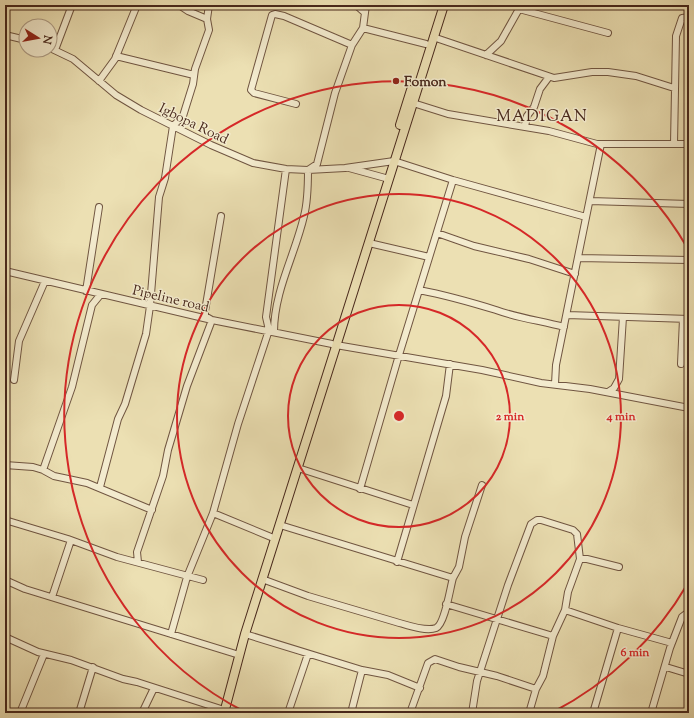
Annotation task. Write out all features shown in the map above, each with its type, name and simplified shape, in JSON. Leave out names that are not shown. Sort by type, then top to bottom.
[{"type":"main road","points":[[222,712],[262,579],[298,468],[334,345],[369,243],[391,161],[438,5]]},
{"type":"main road","points":[[391,161],[413,103],[444,5]]},
{"type":"main road","points":[[222,712],[236,654],[271,537],[387,178]]},
{"type":"street","points":[[5,12],[8,5]]},
{"type":"street","points":[[58,37],[72,5]]},
{"type":"street","points":[[99,81],[116,56],[138,5]]},
{"type":"street","points":[[179,5],[188,11],[207,18]]},
{"type":"street","points":[[100,488],[118,419],[146,334],[150,306],[159,197],[165,178],[173,126],[183,116],[194,75],[209,30],[207,18],[209,5]]},
{"type":"street","points":[[356,5],[364,12]]},
{"type":"street","points":[[171,634],[187,576],[213,513],[238,424],[272,331],[278,298],[305,215],[308,170],[316,164],[335,93],[352,45],[362,28],[366,5]]},
{"type":"street","points":[[486,55],[501,42],[517,7],[608,33]]},
{"type":"street","points":[[296,104],[254,93],[251,90],[272,15],[275,14],[284,16],[352,45]]},
{"type":"street","points":[[674,144],[676,36],[682,18],[689,17]]},
{"type":"street","points":[[362,28],[426,44]]},
{"type":"street","points":[[5,35],[18,38]]},
{"type":"street","points":[[433,37],[536,71],[549,77],[561,78],[592,72],[608,72],[636,76],[674,88]]},
{"type":"street","name":"Igbopa Road","points":[[58,52],[72,59],[116,95],[141,110],[211,145],[253,163],[286,169],[308,170],[345,168]]},
{"type":"street","points":[[116,56],[194,75]]},
{"type":"street","points":[[525,127],[527,116],[534,107],[540,89],[549,77]]},
{"type":"street","points":[[413,103],[448,114],[525,127],[601,144],[689,144]]},
{"type":"street","points":[[555,384],[555,373],[601,144]]},
{"type":"street","points":[[345,168],[391,161],[586,217]]},
{"type":"street","points":[[345,168],[387,178]]},
{"type":"street","points":[[272,331],[266,317],[286,169]]},
{"type":"street","points":[[360,489],[399,355],[453,180]]},
{"type":"street","points":[[590,201],[689,204]]},
{"type":"street","points":[[86,291],[99,207]]},
{"type":"street","points":[[138,562],[137,552],[164,476],[168,450],[180,407],[212,320],[205,316],[205,311],[221,216]]},
{"type":"street","points":[[437,233],[474,246],[529,259],[575,274]]},
{"type":"street","points":[[369,243],[429,257]]},
{"type":"street","points":[[578,258],[689,260]]},
{"type":"street","name":"Pipeline road","points":[[5,271],[212,320],[272,331],[334,345],[608,392],[689,408]]},
{"type":"street","points":[[14,380],[19,340],[45,281]]},
{"type":"street","points":[[419,290],[448,295],[483,304],[496,310],[564,327]]},
{"type":"street","points":[[42,470],[72,387],[92,305],[101,294]]},
{"type":"street","points":[[567,315],[686,319],[680,364]]},
{"type":"street","points":[[608,392],[614,388],[619,379],[623,317]]},
{"type":"street","points":[[397,562],[446,396],[450,364]]},
{"type":"street","points":[[5,465],[42,470],[54,476],[100,488],[152,510]]},
{"type":"street","points":[[298,468],[413,505]]},
{"type":"street","points":[[262,579],[308,596],[411,626],[435,628],[440,625],[453,578],[459,566],[465,537],[482,485]]},
{"type":"street","points":[[213,513],[271,537]]},
{"type":"street","points":[[5,520],[71,540],[117,557],[203,580]]},
{"type":"street","points":[[472,713],[475,689],[498,620],[508,584],[530,526],[534,521],[541,520],[573,530],[577,534],[580,559],[572,580],[565,610],[553,636],[543,676],[536,689],[529,713]]},
{"type":"street","points":[[280,525],[453,578]]},
{"type":"street","points":[[52,597],[71,540]]},
{"type":"street","points":[[580,559],[587,559],[619,567]]},
{"type":"street","points":[[5,580],[52,597],[236,654]]},
{"type":"street","points":[[446,604],[553,636]]},
{"type":"street","points":[[565,610],[618,628],[672,643]]},
{"type":"street","points":[[651,713],[672,643],[682,617],[689,614]]},
{"type":"street","points":[[592,713],[618,628]]},
{"type":"street","points":[[245,634],[362,670],[388,675],[420,688]]},
{"type":"street","points":[[5,637],[44,654],[93,667],[123,679],[154,688],[222,712]]},
{"type":"street","points":[[20,713],[44,654]]},
{"type":"street","points":[[288,713],[308,654]]},
{"type":"street","points":[[410,713],[428,663],[435,659],[497,676],[536,689]]},
{"type":"street","points":[[79,713],[93,667]]},
{"type":"street","points":[[666,667],[689,674]]},
{"type":"street","points":[[351,713],[362,670]]},
{"type":"street","points":[[142,713],[154,688]]},
{"type":"place","name":"Fomon","points":[[396,81]]},
{"type":"district","name":"MADIGAN","points":[[542,115]]}]
